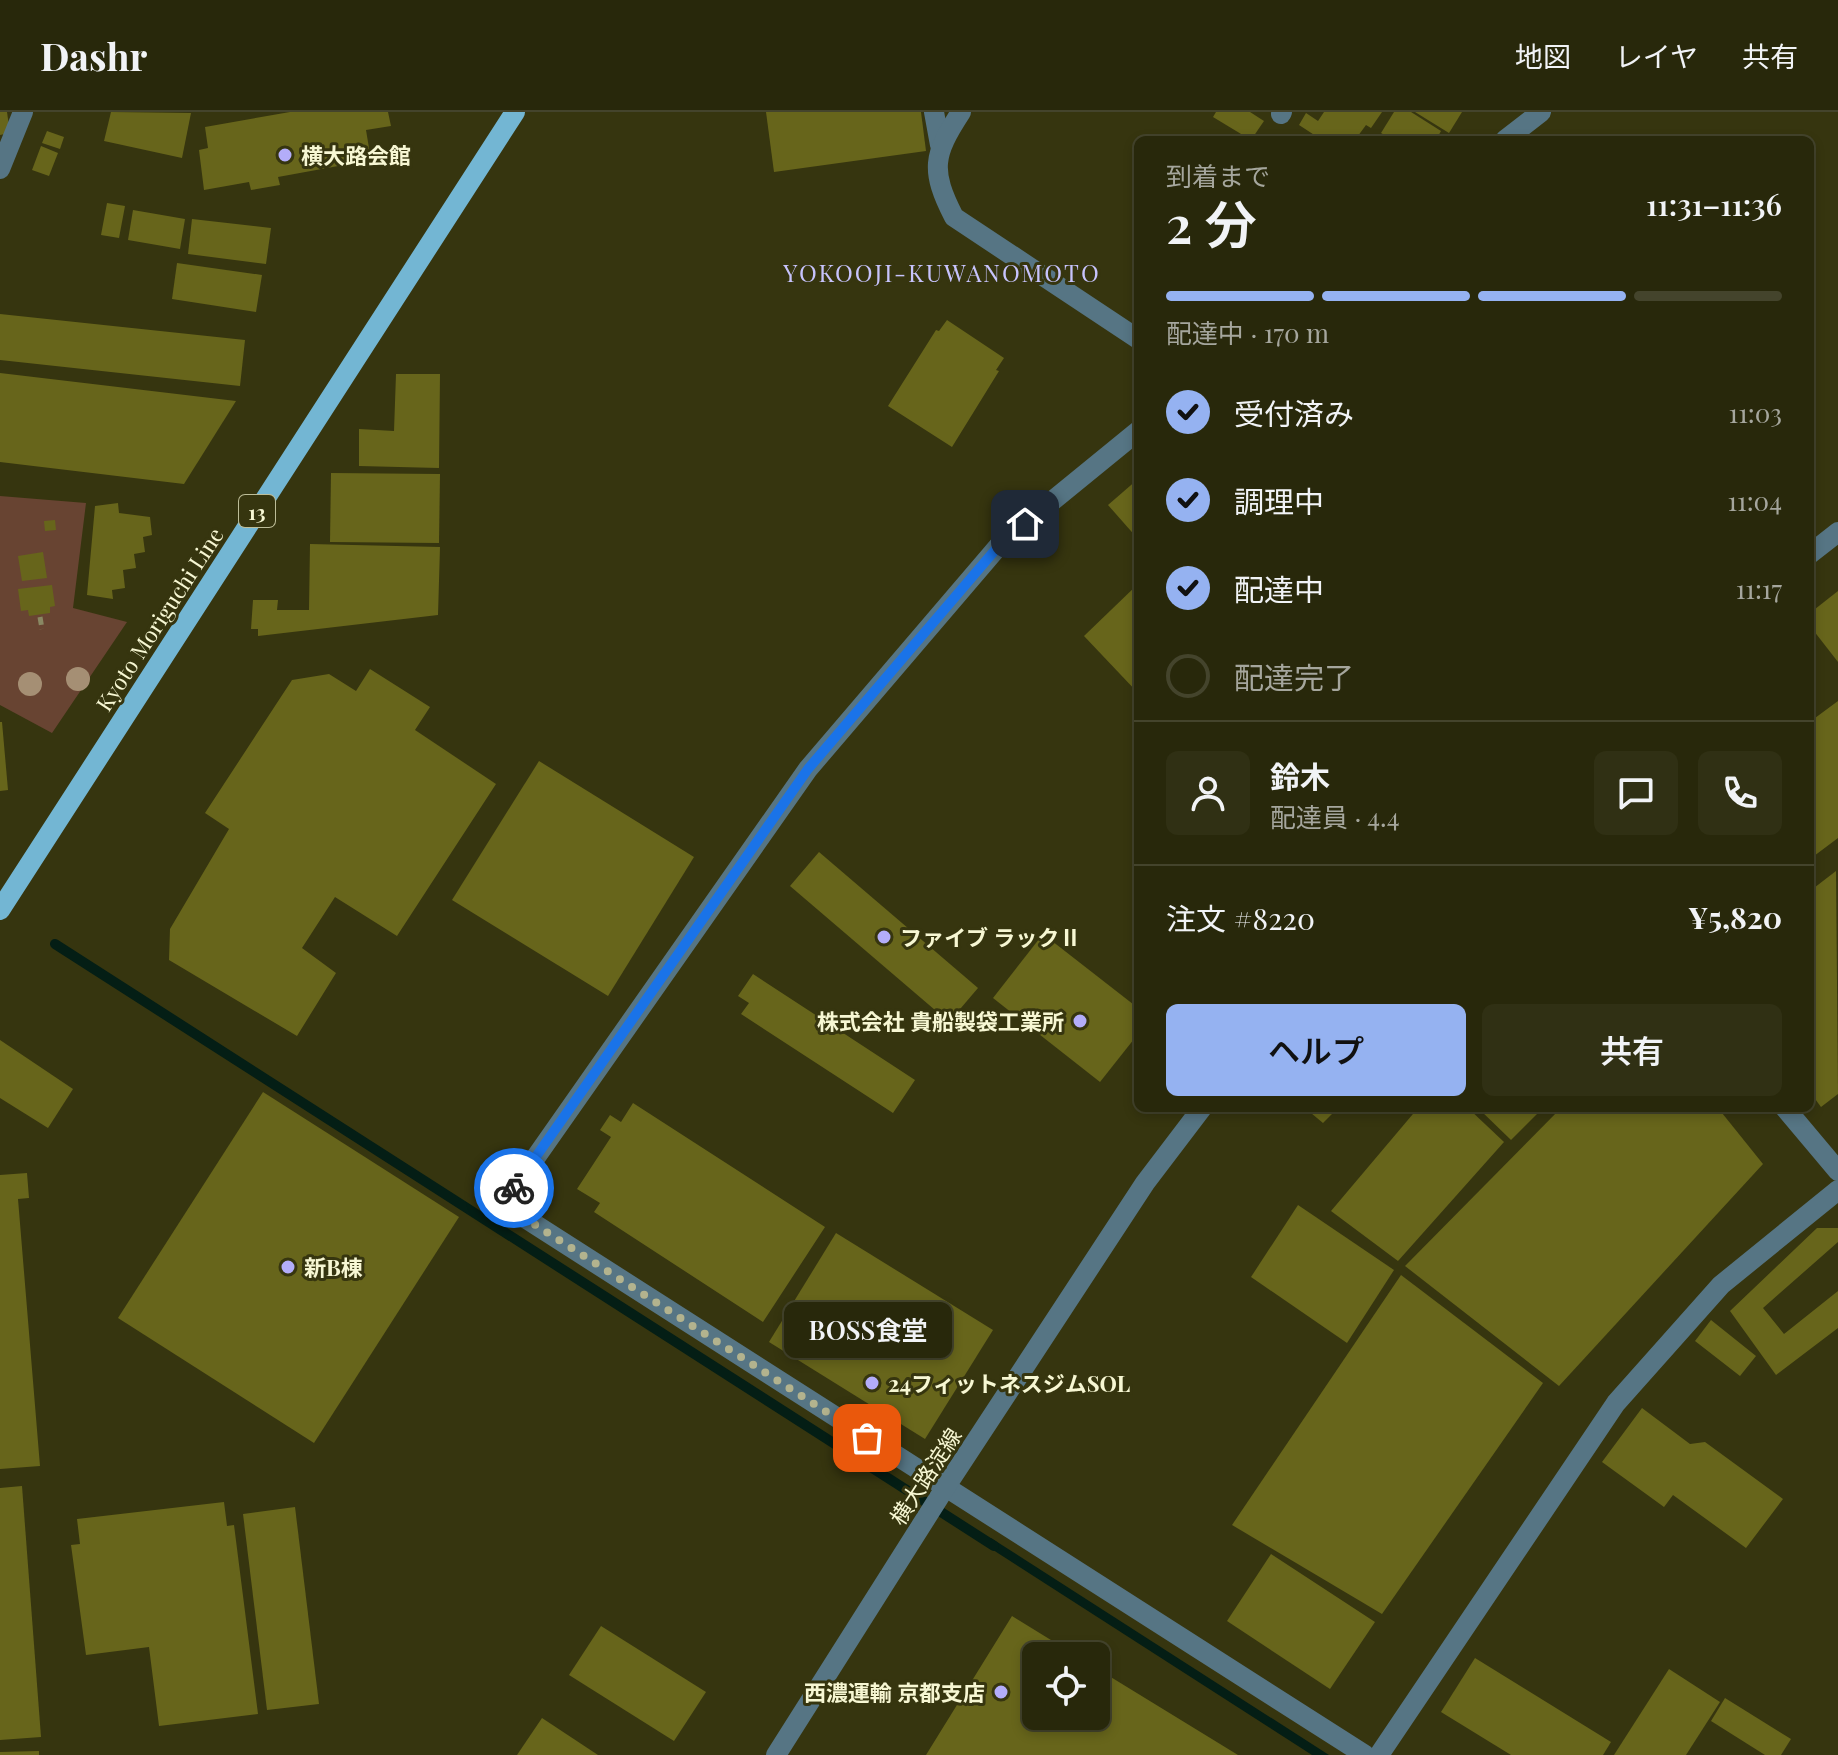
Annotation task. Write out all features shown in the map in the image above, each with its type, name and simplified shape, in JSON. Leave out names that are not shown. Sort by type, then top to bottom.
[{"type":"main road","name":"Kyoto Moriguchi Line","points":[[0,910],[515,112]]},
{"type":"street","points":[[0,169],[23,112]]},
{"type":"street","points":[[934,112],[940,145],[937,185],[954,217],[1134,336]]},
{"type":"street","points":[[940,145],[961,112]]},
{"type":"street","points":[[1510,136],[1541,112]]},
{"type":"street","points":[[1134,434],[1002,542],[808,769],[503,1204],[1365,1755]]},
{"type":"street","points":[[1814,551],[1838,532]]},
{"type":"street","name":"横大路淀線","points":[[776,1755],[945,1488],[1145,1183],[1199,1112]]},
{"type":"street","points":[[1788,1112],[1838,1171]]},
{"type":"street","points":[[1379,1755],[1616,1403],[1721,1285],[1838,1190]]},
{"type":"path","points":[[40,617],[42,629]]},
{"type":"shaded area","points":[[0,496],[86,503],[73,608],[127,622],[52,733],[0,705]]},
{"type":"shaded area","points":[[991,1538],[1329,1755],[1312,1755],[976,1539]]},
{"type":"building","points":[[0,112],[7,112],[10,133],[0,135]]},
{"type":"building","points":[[111,112],[191,113],[182,158],[104,141]]},
{"type":"building","name":"横大路会館","points":[[290,112],[388,112],[391,126],[366,130],[371,160],[278,177],[280,185],[251,190],[249,182],[204,190],[199,150],[208,148],[205,127]]},
{"type":"building","points":[[766,112],[921,112],[926,151],[774,172]]},
{"type":"building","points":[[1216,112],[1250,112],[1264,121],[1254,136],[1244,136],[1213,117]]},
{"type":"building","points":[[1324,112],[1382,112],[1371,128],[1366,125],[1358,136],[1316,136],[1299,125],[1306,113],[1318,121]]},
{"type":"building","points":[[1394,112],[1411,112],[1441,131],[1438,136],[1386,136],[1381,133]]},
{"type":"building","points":[[1415,112],[1462,112],[1449,133]]},
{"type":"building","points":[[47,131],[64,137],[60,149],[42,143]]},
{"type":"building","points":[[41,146],[58,153],[49,176],[32,170]]},
{"type":"building","points":[[107,203],[125,206],[119,238],[101,235]]},
{"type":"building","points":[[133,210],[185,219],[180,249],[128,240]]},
{"type":"building","points":[[192,219],[271,228],[266,264],[188,254]]},
{"type":"building","points":[[177,263],[262,275],[256,312],[172,299]]},
{"type":"building","points":[[0,314],[245,340],[240,386],[0,360]]},
{"type":"building","points":[[947,320],[1004,358],[952,447],[888,406],[936,330],[939,331]]},
{"type":"building","points":[[0,373],[236,401],[184,484],[0,462]]},
{"type":"building","points":[[396,374],[440,374],[439,468],[359,466],[359,429],[394,431]]},
{"type":"building","points":[[331,473],[440,474],[439,543],[330,542]]},
{"type":"building","points":[[1134,482],[1134,534],[1108,505]]},
{"type":"building","points":[[118,503],[119,513],[150,517],[152,535],[143,537],[145,552],[134,554],[136,568],[123,570],[125,588],[112,590],[113,599],[87,595],[95,506]]},
{"type":"building","points":[[55,520],[56,530],[45,531],[44,521]]},
{"type":"building","points":[[310,544],[440,547],[438,615],[258,636],[258,629],[251,629],[253,600],[278,600],[277,610],[309,610]]},
{"type":"building","points":[[43,552],[47,578],[22,581],[18,556]]},
{"type":"building","points":[[52,585],[55,606],[50,607],[50,613],[29,616],[28,610],[21,611],[18,589]]},
{"type":"building","points":[[1134,588],[1134,689],[1084,636]]},
{"type":"building","points":[[1838,591],[1838,662],[1814,631],[1814,610]]},
{"type":"building","points":[[370,669],[430,707],[415,730],[496,784],[397,936],[335,897],[302,948],[336,973],[297,1036],[169,960],[170,929],[229,829],[205,813],[292,680],[329,674],[356,691]]},
{"type":"building","points":[[1838,701],[1838,838],[1814,856],[1814,717]]},
{"type":"building","points":[[0,722],[8,790],[0,791]]},
{"type":"building","points":[[539,761],[694,857],[608,996],[452,900]]},
{"type":"building","name":"ファイブ ラックⅡ","points":[[819,852],[978,988],[949,1022],[790,886]]},
{"type":"building","points":[[1836,871],[1838,1094],[1821,1107],[1814,1097],[1814,888]]},
{"type":"building","name":"株式会社 貴船製袋工業所","points":[[1043,934],[1134,1005],[1134,1039],[1100,1082],[993,998]]},
{"type":"building","points":[[753,974],[915,1080],[893,1113],[741,1014],[749,1003],[738,996]]},
{"type":"building","points":[[0,1040],[73,1089],[48,1128],[0,1098]]},
{"type":"building","name":"新B棟","points":[[263,1092],[459,1217],[314,1443],[118,1318]]},
{"type":"building","points":[[633,1103],[825,1227],[763,1322],[594,1212],[600,1203],[577,1189],[611,1137],[600,1130],[610,1115],[621,1122]]},
{"type":"building","points":[[1310,1112],[1334,1112],[1323,1123]]},
{"type":"building","points":[[1415,1112],[1472,1112],[1504,1142],[1398,1261],[1331,1211]]},
{"type":"building","points":[[1482,1112],[1539,1112],[1511,1140]]},
{"type":"building","points":[[1557,1112],[1721,1112],[1763,1164],[1559,1386],[1405,1266]]},
{"type":"building","points":[[27,1173],[29,1198],[18,1199],[40,1466],[0,1469],[0,1175]]},
{"type":"building","points":[[1298,1205],[1394,1270],[1347,1343],[1251,1277]]},
{"type":"building","points":[[1817,1228],[1838,1228],[1838,1242],[1763,1308],[1784,1334],[1838,1291],[1838,1328],[1776,1375],[1730,1311]]},
{"type":"building","points":[[836,1233],[993,1330],[925,1439],[769,1342]]},
{"type":"building","points":[[1401,1275],[1543,1383],[1382,1614],[1232,1525]]},
{"type":"building","points":[[1711,1320],[1756,1356],[1740,1376],[1695,1341]]},
{"type":"building","points":[[1642,1408],[1690,1444],[1705,1442],[1783,1499],[1746,1548],[1673,1495],[1664,1507],[1602,1462]]},
{"type":"building","points":[[22,1486],[41,1737],[0,1740],[0,1488]]},
{"type":"building","points":[[224,1502],[227,1526],[234,1525],[258,1714],[159,1726],[149,1647],[86,1655],[71,1545],[80,1544],[77,1519]]},
{"type":"building","points":[[295,1507],[319,1704],[267,1710],[243,1514]]},
{"type":"building","points":[[1271,1554],[1375,1622],[1330,1689],[1227,1621]]},
{"type":"building","name":"西濃運輸 京都支店","points":[[1012,1616],[1054,1642],[1022,1642],[1022,1730],[1110,1730],[1110,1677],[1238,1755],[926,1755]]},
{"type":"building","points":[[601,1626],[706,1692],[674,1741],[569,1675]]},
{"type":"building","points":[[1475,1658],[1611,1742],[1603,1755],[1511,1755],[1441,1712]]},
{"type":"building","points":[[1669,1669],[1720,1702],[1686,1755],[1614,1755]]},
{"type":"building","points":[[1725,1698],[1791,1739],[1781,1755],[1765,1755],[1711,1721]]},
{"type":"building","points":[[542,1718],[598,1755],[517,1755]]},
{"type":"building","points":[[39,1751],[39,1755],[0,1755],[0,1752]]},
{"type":"waterway","points":[[55,944],[994,1546]]},
{"type":"way so far","points":[[514,1188],[503,1204],[867,1438]]},
{"type":"place","name":"横大路会館","points":[[285,155]]},
{"type":"place","name":"ファイブ ラックⅡ","points":[[884,937]]},
{"type":"place","name":"株式会社 貴船製袋工業所","points":[[1080,1021]]},
{"type":"place","name":"新B棟","points":[[288,1267]]},
{"type":"place","name":"24フィットネスジムSOL","points":[[872,1383]]},
{"type":"place","name":"BOSS食堂","points":[[867,1438]]},
{"type":"place","name":"西濃運輸 京都支店","points":[[1001,1692]]},
{"type":"district","name":"YOKOOJI-KUWANOMOTO","points":[[942,272]]},
{"type":"route","points":[[514,1188],[808,769],[1002,542],[1025,524]]}]
